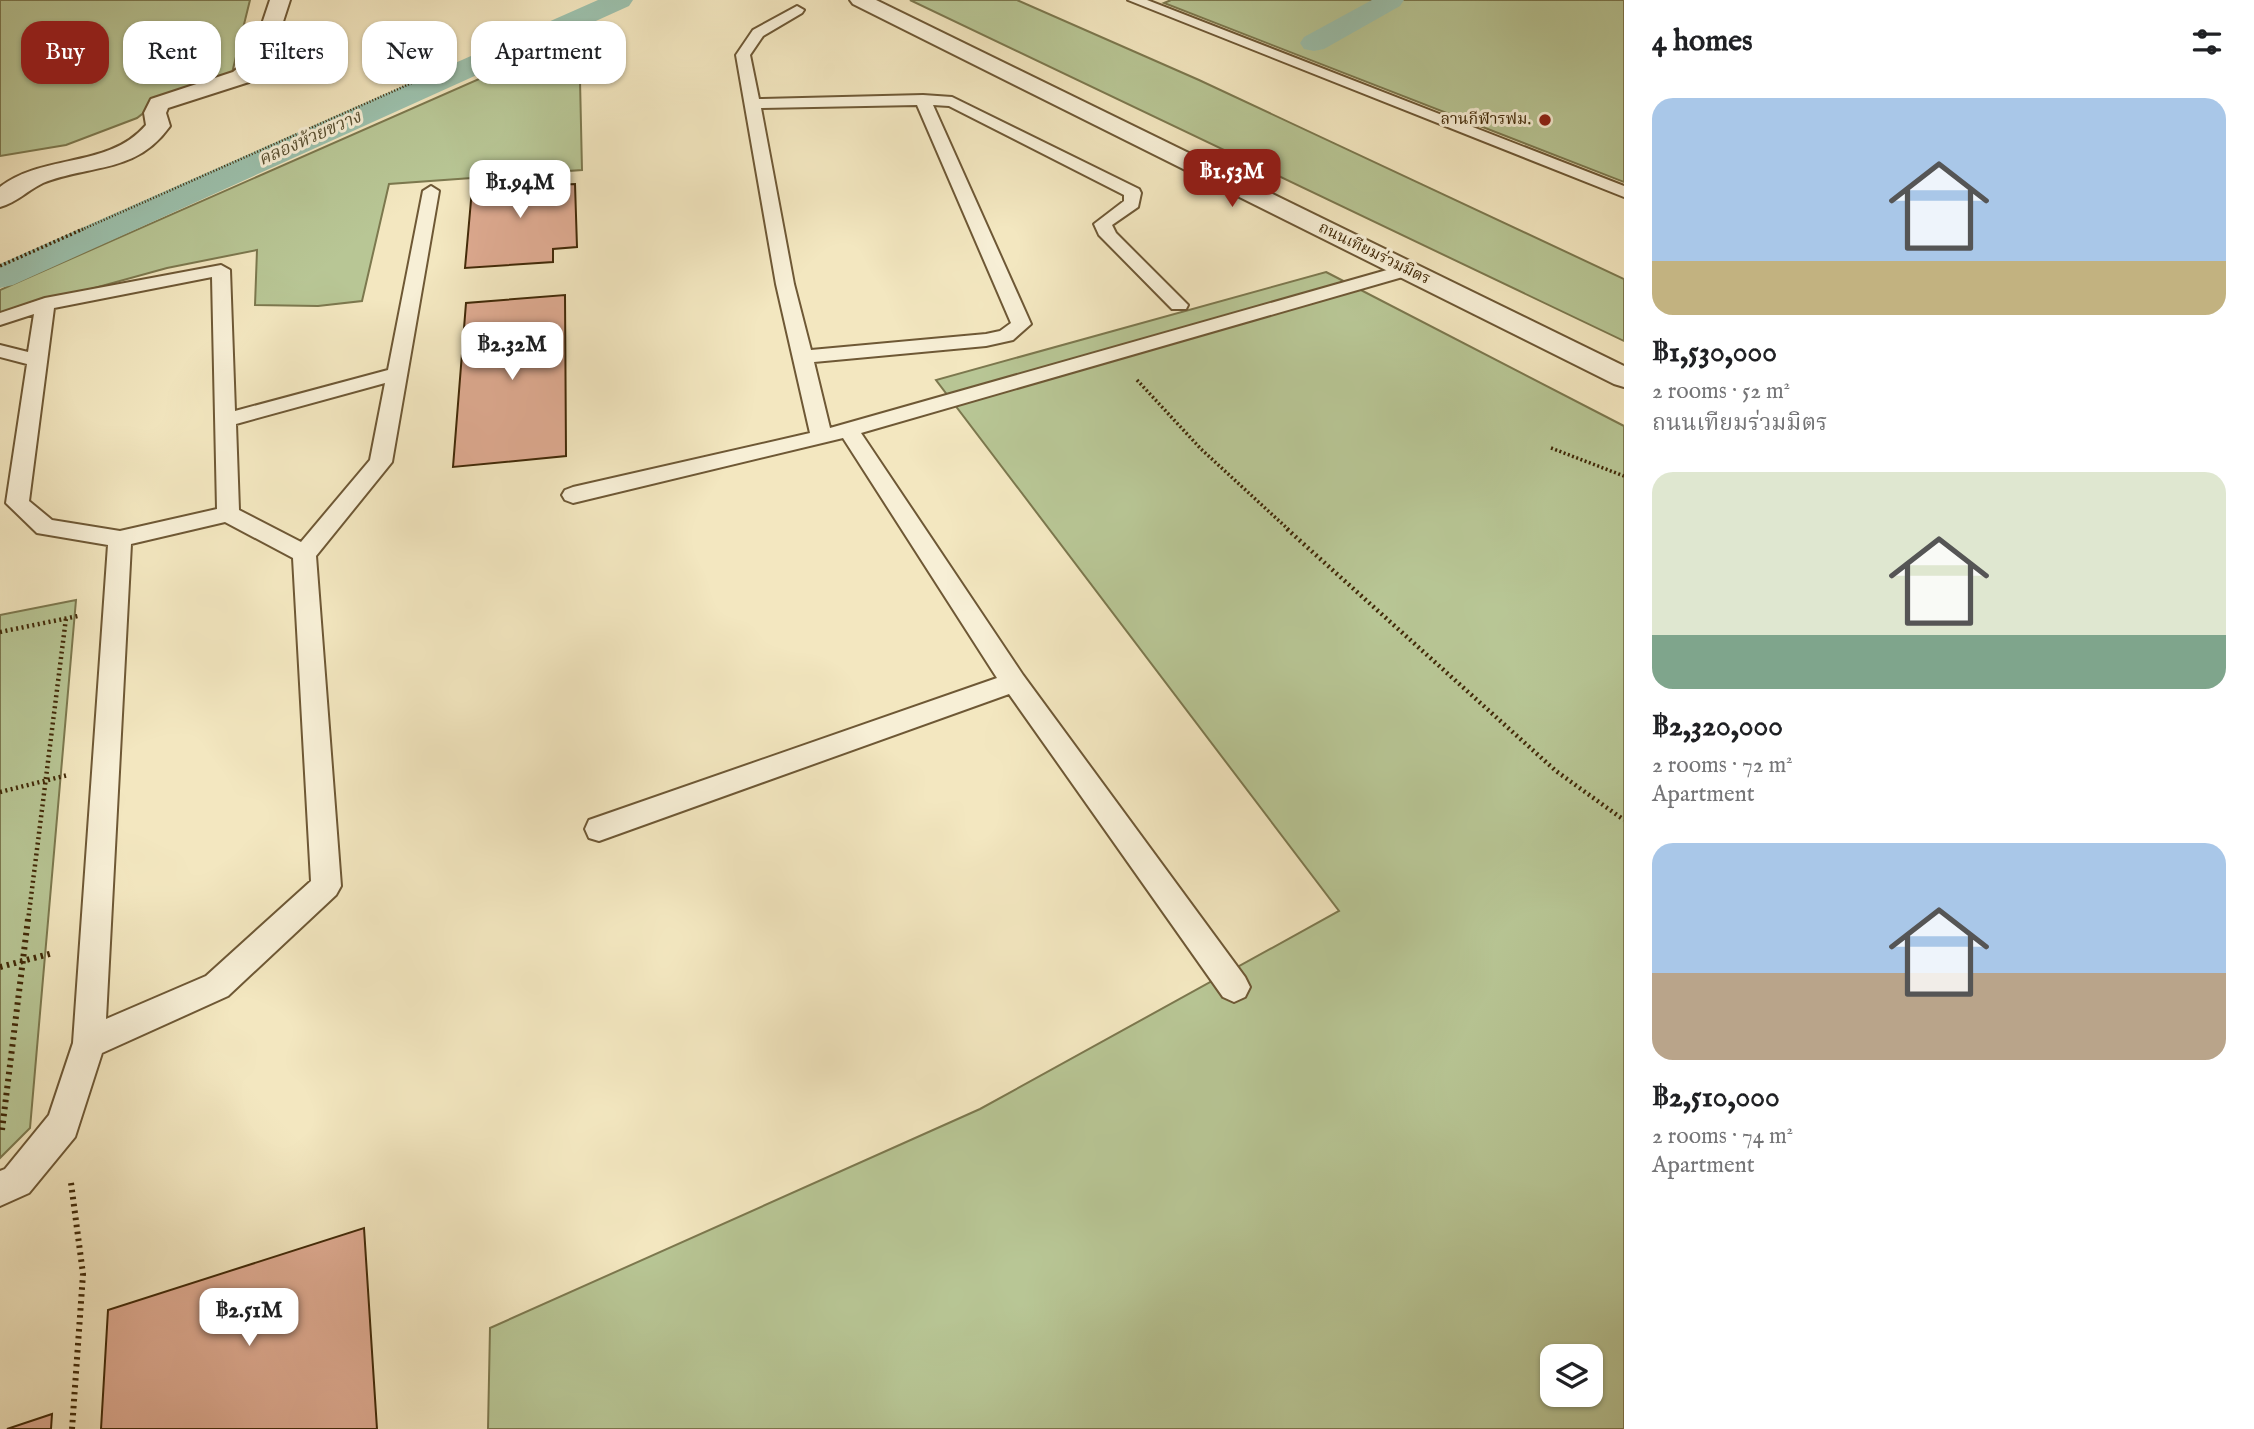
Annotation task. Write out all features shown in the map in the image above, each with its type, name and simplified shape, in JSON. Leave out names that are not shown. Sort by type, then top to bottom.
[{"type":"street","points":[[0,199],[10,188],[39,177],[124,154],[148,142],[158,126],[155,113],[159,104],[241,77],[261,60],[281,0]]},
{"type":"street","name":"ถนนเทียมร่วมมิตร","points":[[860,0],[1624,378]]},
{"type":"lane","points":[[1135,0],[1624,192]]},
{"type":"lane","points":[[797,10],[756,33],[746,44],[743,55],[785,284],[822,436]]},
{"type":"lane","points":[[751,104],[923,100],[952,102],[1133,193],[1132,203],[1103,224],[1108,235],[1179,305]]},
{"type":"lane","points":[[803,357],[986,340],[1006,335],[1021,324],[923,100]]},
{"type":"lane","points":[[89,1043],[217,986],[326,886],[304,554],[381,462],[431,191]]},
{"type":"lane","points":[[0,320],[45,304],[221,270],[228,514]]},
{"type":"lane","points":[[573,495],[848,429],[1407,270]]},
{"type":"lane","points":[[45,304],[17,503],[45,527],[120,539],[228,514],[304,554]]},
{"type":"lane","points":[[0,351],[39,361]]},
{"type":"lane","points":[[225,420],[397,374]]},
{"type":"lane","points":[[848,429],[1014,682],[1234,988]]},
{"type":"lane","points":[[0,1189],[18,1181],[62,1125],[89,1043],[120,539]]},
{"type":"lane","points":[[599,829],[1014,682]]},
{"type":"path","points":[[0,266],[410,84]]},
{"type":"path","points":[[1114,353],[1201,449],[1292,533],[1556,771],[1624,820]]},
{"type":"path","points":[[1551,448],[1624,476]]},
{"type":"path","points":[[0,632],[116,608]]},
{"type":"path","points":[[0,1142],[66,618]]},
{"type":"path","points":[[0,792],[106,766]]},
{"type":"path","points":[[0,967],[95,942]]},
{"type":"path","points":[[62,1125],[83,1275],[72,1429]]},
{"type":"green space","points":[[0,0],[250,0],[245,21],[235,21],[235,61],[232,73],[221,77],[221,21],[123,21],[123,84],[201,84],[164,97],[137,118],[66,145],[0,156]]},
{"type":"green space","points":[[910,0],[1017,0],[1199,80],[1624,279],[1624,341]]},
{"type":"green space","name":"ลานกีฬารฟม.","points":[[1171,0],[1624,0],[1624,182],[1164,3]]},
{"type":"green space","points":[[471,83],[580,84],[582,170],[389,184],[362,301],[318,306],[255,305],[257,250],[167,268],[0,314],[0,290]]},
{"type":"green space","points":[[1326,272],[1624,426],[1624,1429],[488,1429],[490,1328],[980,1109],[1339,911],[936,380]]},
{"type":"green space","points":[[76,600],[30,1128],[0,1158],[0,615]]},
{"type":"building","points":[[554,172],[554,185],[575,184],[577,247],[553,249],[553,262],[465,268],[473,178]]},
{"type":"building","points":[[565,295],[566,456],[453,467],[466,303]]},
{"type":"building","points":[[364,1228],[377,1429],[101,1429],[108,1310]]},
{"type":"building","points":[[52,1414],[51,1429],[7,1429]]},
{"type":"waterway","name":"คลองห้วยขวาง","points":[[0,277],[620,0]]},
{"type":"waterway","points":[[1314,43],[1391,0]]},
{"type":"place","name":"ลานกีฬารฟม.","points":[[1545,120]]}]
